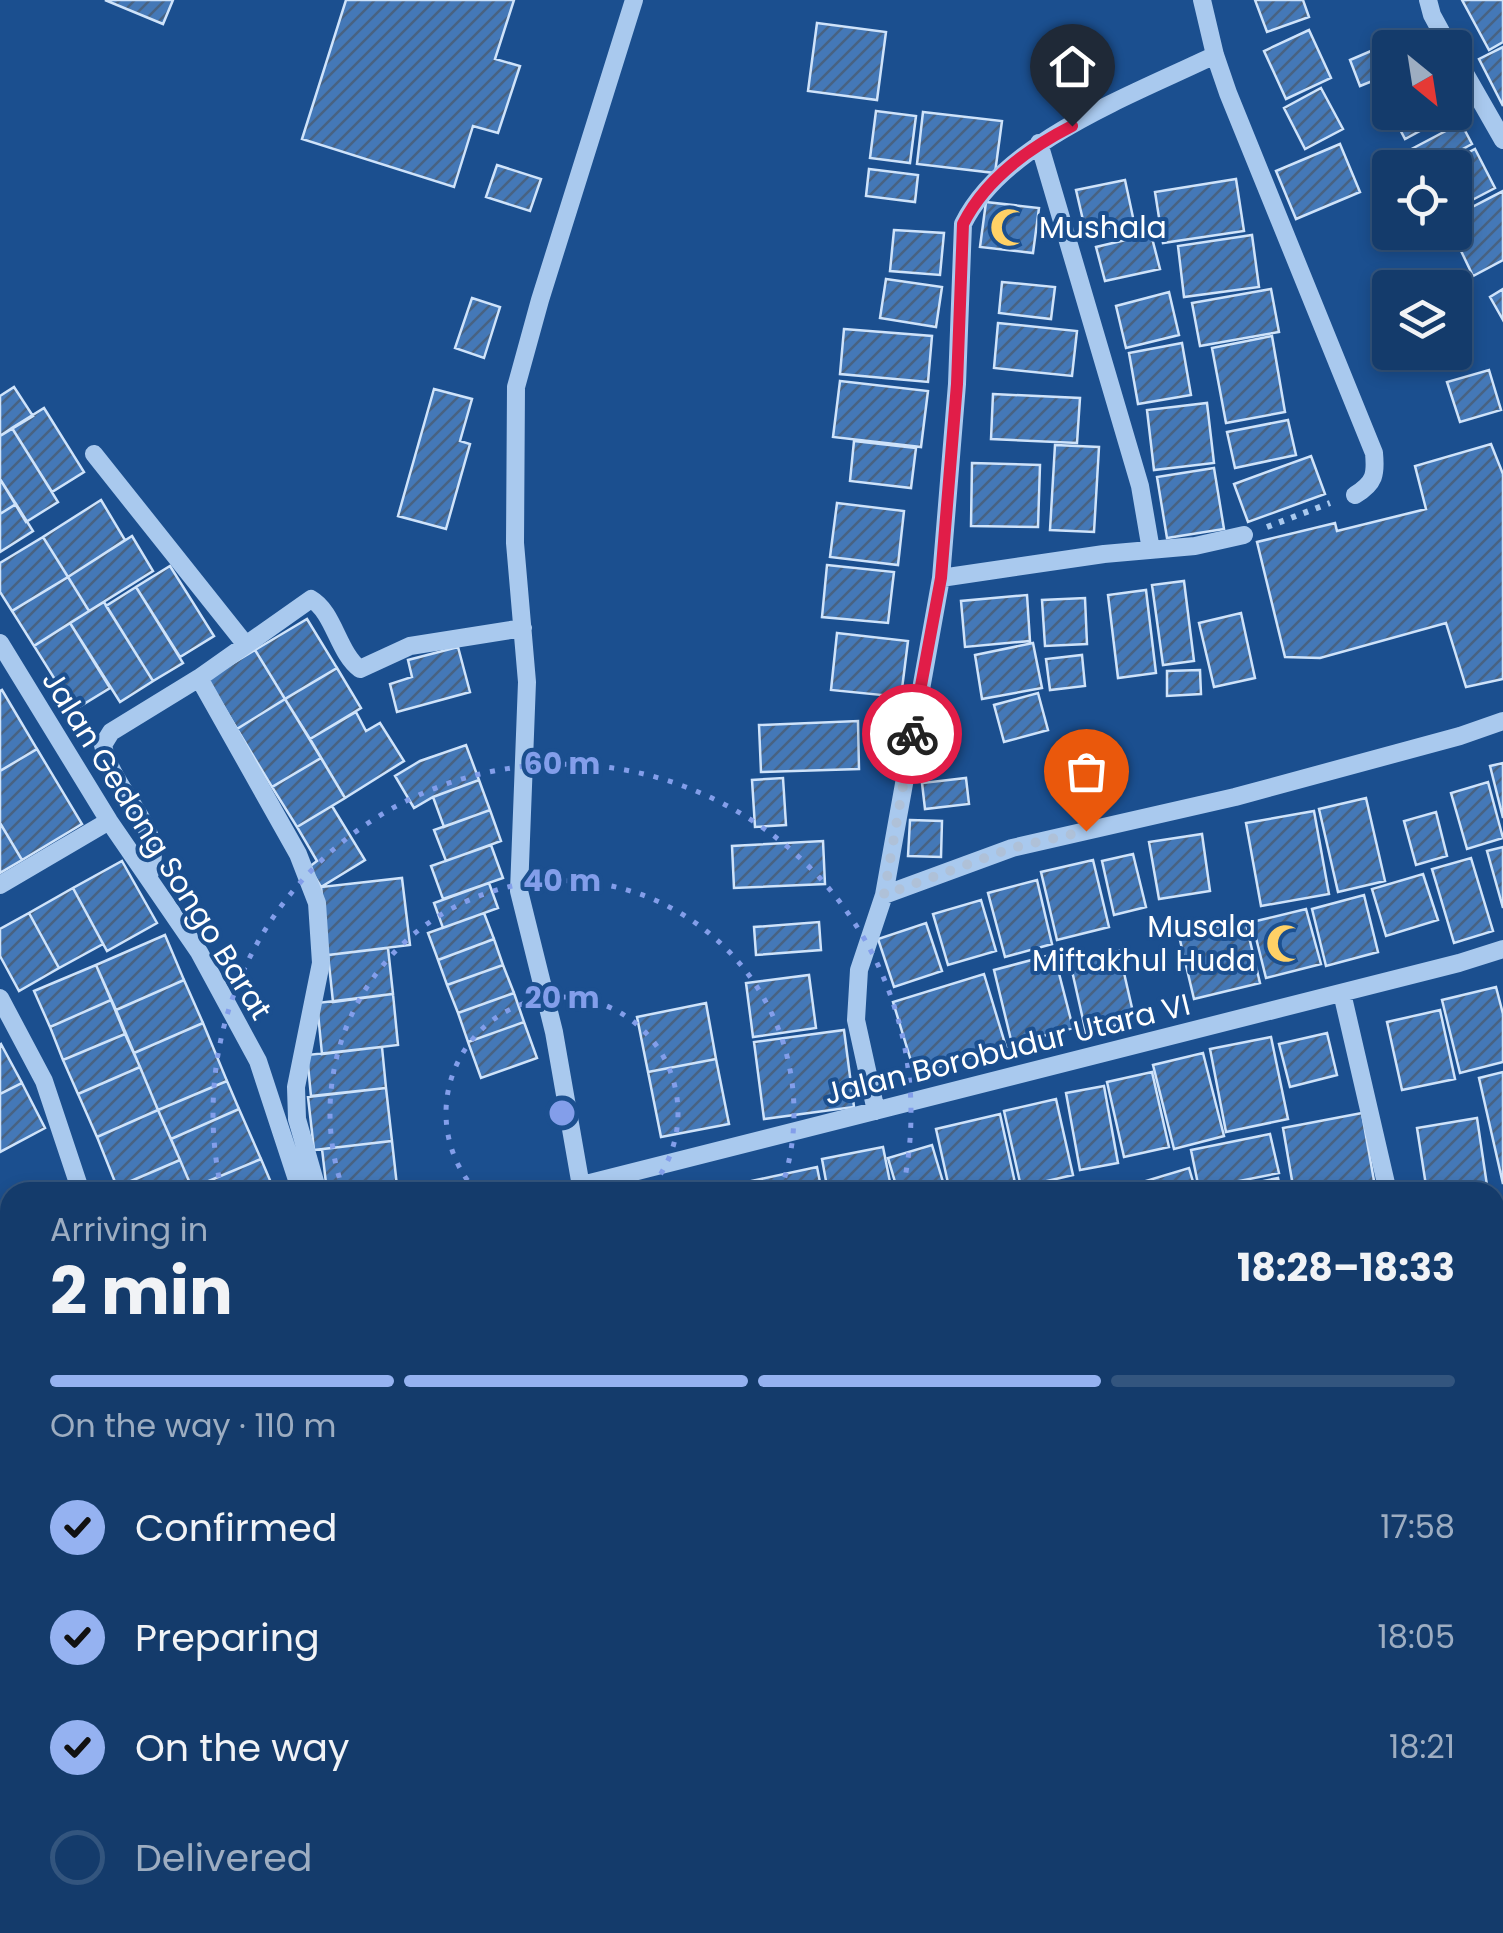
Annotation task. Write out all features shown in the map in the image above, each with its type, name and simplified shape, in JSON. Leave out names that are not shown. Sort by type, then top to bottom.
[{"type":"street","points":[[581,1182],[554,1032],[519,891],[527,682],[514,543],[516,386],[634,0]]},
{"type":"street","points":[[1202,0],[1215,54],[1374,453],[1376,475],[1368,488],[1355,494]]},
{"type":"street","points":[[1428,0],[1440,30]]},
{"type":"street","points":[[876,1110],[856,1020],[859,970],[884,895],[941,578],[957,384],[963,224],[974,202],[1039,142],[1215,54]]},
{"type":"street","points":[[1472,86],[1503,140]]},
{"type":"street","points":[[1039,142],[1140,486],[1151,550]]},
{"type":"street","points":[[94,454],[246,645]]},
{"type":"street","points":[[941,578],[1195,546],[1244,535]]},
{"type":"street","points":[[149,876],[153,853],[150,838],[107,765],[103,746],[111,732],[199,678],[314,599],[354,666],[372,664],[428,642],[523,628]]},
{"type":"street","name":"Jalan Gedong Songo Barat","points":[[0,644],[108,821],[198,952],[258,1061],[298,1182]]},
{"type":"street","points":[[199,678],[298,854],[317,903],[321,963],[296,1087],[297,1119],[315,1182]]},
{"type":"street","points":[[884,895],[1012,848],[1235,797],[1503,721]]},
{"type":"street","points":[[0,885],[108,821]]},
{"type":"street","name":"Jalan Borobudur Utara VI","points":[[608,1182],[1503,949]]},
{"type":"street","points":[[1342,993],[1386,1182]]},
{"type":"street","points":[[0,998],[44,1081],[78,1182]]},
{"type":"path","points":[[1244,535],[1355,494]]},
{"type":"building","points":[[105,0],[173,0],[163,24]]},
{"type":"building","points":[[346,0],[514,0],[495,59],[520,66],[498,133],[473,126],[454,187],[302,139]]},
{"type":"building","points":[[1255,0],[1303,0],[1309,17],[1267,32]]},
{"type":"building","points":[[1462,0],[1503,0],[1503,42],[1489,50]]},
{"type":"building","points":[[817,23],[886,32],[877,100],[808,91]]},
{"type":"building","points":[[1309,30],[1331,78],[1286,99],[1264,51]]},
{"type":"building","points":[[1503,47],[1503,106],[1479,59]]},
{"type":"building","points":[[1372,51],[1372,81],[1360,86],[1350,60]]},
{"type":"building","points":[[1321,88],[1343,129],[1305,149],[1284,108]]},
{"type":"building","points":[[876,111],[916,116],[910,163],[870,158]]},
{"type":"building","points":[[923,112],[1002,121],[995,173],[917,164]]},
{"type":"building","points":[[1400,130],[1422,130],[1405,139]]},
{"type":"building","points":[[1448,130],[1465,130],[1472,144],[1461,150],[1410,150]]},
{"type":"building","points":[[1340,144],[1360,192],[1296,219],[1276,171]]},
{"type":"building","points":[[1475,149],[1495,188],[1472,200]]},
{"type":"building","points":[[497,165],[541,179],[530,211],[486,197]]},
{"type":"building","points":[[869,169],[918,175],[915,202],[866,196]]},
{"type":"building","points":[[1236,179],[1244,231],[1163,243],[1155,192]]},
{"type":"building","points":[[1125,180],[1134,222],[1086,233],[1076,190]]},
{"type":"building","points":[[1503,191],[1503,260],[1473,276],[1461,250],[1472,250],[1472,207]]},
{"type":"building","name":"Mushala","points":[[986,202],[1039,208],[1033,253],[980,247]]},
{"type":"building","points":[[894,230],[944,233],[940,275],[890,271]]},
{"type":"building","points":[[1151,234],[1160,269],[1105,281],[1096,247]]},
{"type":"building","points":[[1252,235],[1259,287],[1184,297],[1178,246]]},
{"type":"building","points":[[886,279],[942,287],[936,327],[880,318]]},
{"type":"building","points":[[1002,282],[1055,287],[1051,319],[999,313]]},
{"type":"building","points":[[1271,289],[1279,332],[1200,346],[1192,303]]},
{"type":"building","points":[[1503,289],[1503,320],[1490,297]]},
{"type":"building","points":[[1169,292],[1179,335],[1126,348],[1116,306]]},
{"type":"building","points":[[472,298],[500,307],[484,358],[455,348]]},
{"type":"building","points":[[998,323],[1077,331],[1072,376],[994,368]]},
{"type":"building","points":[[844,329],[932,336],[928,382],[840,374]]},
{"type":"building","points":[[1272,336],[1285,412],[1226,423],[1212,348]]},
{"type":"building","points":[[1182,343],[1191,395],[1138,404],[1129,353]]},
{"type":"building","points":[[1489,370],[1501,410],[1460,422],[1447,382]]},
{"type":"building","points":[[840,381],[928,391],[921,447],[833,437]]},
{"type":"building","points":[[14,387],[33,416],[0,436],[0,396]]},
{"type":"building","points":[[434,389],[472,399],[460,441],[470,444],[446,529],[398,516]]},
{"type":"building","points":[[993,394],[1080,398],[1077,443],[991,439]]},
{"type":"building","points":[[1207,403],[1214,463],[1154,470],[1147,410]]},
{"type":"building","points":[[44,408],[84,472],[52,492],[12,428]]},
{"type":"building","points":[[1288,420],[1296,455],[1235,468],[1227,432]]},
{"type":"building","points":[[12,428],[58,502],[26,522],[0,479],[0,436]]},
{"type":"building","points":[[854,441],[916,448],[911,488],[850,481]]},
{"type":"building","points":[[1491,444],[1503,474],[1503,679],[1466,687],[1446,623],[1320,658],[1285,657],[1257,542],[1335,523],[1337,531],[1426,509],[1415,466]]},
{"type":"building","points":[[1055,445],[1099,447],[1094,532],[1050,530]]},
{"type":"building","points":[[1311,456],[1325,494],[1248,522],[1234,484]]},
{"type":"building","points":[[972,463],[1040,465],[1038,527],[971,526]]},
{"type":"building","points":[[1214,468],[1224,529],[1167,538],[1157,477]]},
{"type":"building","points":[[0,479],[16,504],[0,514]]},
{"type":"building","points":[[101,500],[125,540],[68,577],[43,537]]},
{"type":"building","points":[[837,503],[904,511],[898,565],[830,557]]},
{"type":"building","points":[[16,504],[33,531],[0,552],[0,514]]},
{"type":"building","points":[[132,536],[153,571],[89,611],[68,577]]},
{"type":"building","points":[[43,537],[68,577],[12,611],[0,592],[0,563]]},
{"type":"building","points":[[827,565],[894,572],[888,623],[822,617]]},
{"type":"building","points":[[170,566],[214,636],[180,657],[136,587]]},
{"type":"building","points":[[68,577],[89,611],[34,646],[12,611]]},
{"type":"building","points":[[1184,581],[1194,661],[1163,665],[1152,585]]},
{"type":"building","points":[[136,587],[183,663],[153,681],[106,606]]},
{"type":"building","points":[[1146,590],[1156,673],[1118,678],[1108,595]]},
{"type":"building","points":[[1027,595],[1030,641],[965,647],[961,601]]},
{"type":"building","points":[[1085,598],[1087,644],[1045,646],[1042,600]]},
{"type":"building","points":[[104,602],[153,681],[120,702],[70,623]]},
{"type":"building","points":[[1241,613],[1255,678],[1214,687],[1199,623]]},
{"type":"building","points":[[307,619],[337,668],[285,699],[255,650]]},
{"type":"building","points":[[70,623],[110,688],[74,710],[34,646]]},
{"type":"building","points":[[837,633],[908,641],[901,697],[831,690]]},
{"type":"building","points":[[1033,643],[1042,688],[982,699],[975,655]]},
{"type":"building","points":[[458,647],[470,692],[397,712],[390,684],[412,677],[408,660]]},
{"type":"building","points":[[255,650],[285,699],[237,729],[207,679]]},
{"type":"building","points":[[1082,655],[1085,686],[1050,690],[1046,659]]},
{"type":"building","points":[[337,668],[361,708],[310,739],[285,699]]},
{"type":"building","points":[[1200,670],[1201,694],[1167,696],[1167,671]]},
{"type":"building","points":[[0,691],[37,749],[0,771]]},
{"type":"building","points":[[1038,693],[1048,730],[1004,742],[994,705]]},
{"type":"building","points":[[285,699],[321,758],[272,787],[237,729]]},
{"type":"building","points":[[356,712],[366,731],[380,723],[404,761],[345,798],[310,739]]},
{"type":"building","points":[[858,721],[859,769],[761,772],[759,725]]},
{"type":"building","points":[[466,745],[479,780],[414,808],[395,776],[420,761]]},
{"type":"building","points":[[37,749],[82,824],[22,860],[0,823],[0,771]]},
{"type":"building","points":[[321,758],[345,798],[297,827],[272,787]]},
{"type":"building","points":[[1503,763],[1503,818],[1490,766]]},
{"type":"building","points":[[783,778],[786,825],[755,827],[752,780]]},
{"type":"building","points":[[966,778],[969,804],[925,809],[922,783]]},
{"type":"building","points":[[479,780],[490,810],[444,827],[433,797]]},
{"type":"building","points":[[1488,782],[1503,838],[1467,849],[1451,793]]},
{"type":"building","points":[[1366,798],[1385,881],[1338,892],[1319,809]]},
{"type":"building","points":[[332,806],[365,860],[321,887],[309,867],[317,861],[297,827]]},
{"type":"building","points":[[490,810],[501,841],[446,861],[434,830]]},
{"type":"building","points":[[1314,811],[1329,894],[1261,906],[1246,823]]},
{"type":"building","points":[[1436,812],[1447,856],[1416,865],[1404,821]]},
{"type":"building","points":[[910,820],[942,821],[941,857],[908,856]]},
{"type":"building","points":[[0,823],[22,860],[0,873]]},
{"type":"building","points":[[1202,834],[1210,891],[1159,899],[1149,842]]},
{"type":"building","points":[[823,841],[825,884],[734,888],[732,846]]},
{"type":"building","points":[[491,845],[503,878],[443,899],[431,866]]},
{"type":"building","points":[[1503,847],[1503,908],[1487,851]]},
{"type":"building","points":[[1133,854],[1146,907],[1114,915],[1102,861]]},
{"type":"building","points":[[1471,858],[1493,931],[1454,943],[1432,869]]},
{"type":"building","points":[[1093,860],[1109,927],[1057,940],[1041,872]]},
{"type":"building","points":[[122,861],[157,923],[107,951],[73,888]]},
{"type":"building","points":[[1423,874],[1438,920],[1386,936],[1372,889]]},
{"type":"building","points":[[402,878],[410,945],[328,955],[321,887]]},
{"type":"building","points":[[1037,880],[1052,944],[1005,957],[988,893]]},
{"type":"building","points":[[489,883],[498,908],[443,928],[434,903]]},
{"type":"building","points":[[73,888],[103,944],[59,968],[29,913]]},
{"type":"building","points":[[1364,895],[1378,952],[1326,966],[1312,909]]},
{"type":"building","points":[[981,900],[996,951],[948,965],[933,914]]},
{"type":"building","name":"Musala Miftakhul Huda","points":[[1306,909],[1321,964],[1266,978],[1252,922]]},
{"type":"building","points":[[29,913],[59,968],[19,991],[0,956],[0,929]]},
{"type":"building","points":[[484,913],[494,939],[438,960],[428,933]]},
{"type":"building","points":[[1245,920],[1260,983],[1194,999],[1179,936]]},
{"type":"building","points":[[819,922],[821,950],[756,955],[754,927]]},
{"type":"building","points":[[926,923],[942,971],[894,987],[878,939]]},
{"type":"building","points":[[165,935],[184,980],[116,1010],[96,965]]},
{"type":"building","points":[[494,939],[503,965],[447,985],[438,960]]},
{"type":"building","points":[[388,948],[393,994],[333,1002],[328,955]]},
{"type":"building","points":[[1119,951],[1135,1021],[1086,1033],[1070,962]]},
{"type":"building","points":[[1054,954],[1073,1028],[1012,1044],[994,970]]},
{"type":"building","points":[[96,965],[111,1000],[50,1027],[34,991]]},
{"type":"building","points":[[503,965],[514,993],[458,1013],[447,985]]},
{"type":"building","points":[[984,974],[1006,1047],[915,1074],[893,1002]]},
{"type":"building","points":[[809,975],[816,1028],[753,1037],[746,983]]},
{"type":"building","points":[[184,980],[203,1023],[134,1053],[116,1010]]},
{"type":"building","points":[[1496,987],[1503,1014],[1503,1062],[1460,1073],[1442,1000]]},
{"type":"building","points":[[514,993],[524,1022],[468,1042],[458,1013]]},
{"type":"building","points":[[393,994],[398,1045],[322,1054],[317,1003]]},
{"type":"building","points":[[111,1000],[125,1034],[63,1060],[50,1027]]},
{"type":"building","points":[[706,1003],[716,1059],[648,1072],[637,1017]]},
{"type":"building","points":[[1440,1010],[1455,1079],[1402,1090],[1387,1022]]},
{"type":"building","points":[[524,1022],[537,1058],[481,1078],[468,1042]]},
{"type":"building","points":[[203,1023],[227,1081],[158,1110],[134,1053]]},
{"type":"building","points":[[844,1030],[854,1107],[764,1119],[754,1042]]},
{"type":"building","points":[[1327,1033],[1337,1075],[1290,1087],[1279,1044]]},
{"type":"building","points":[[125,1034],[140,1067],[78,1094],[63,1060]]},
{"type":"building","points":[[1271,1037],[1288,1119],[1226,1132],[1210,1049]]},
{"type":"building","points":[[0,1045],[22,1083],[0,1094]]},
{"type":"building","points":[[382,1047],[386,1088],[311,1096],[307,1055]]},
{"type":"building","points":[[1203,1053],[1224,1136],[1174,1149],[1153,1065]]},
{"type":"building","points":[[716,1059],[729,1124],[661,1137],[648,1072]]},
{"type":"building","points":[[140,1067],[158,1110],[97,1137],[78,1094]]},
{"type":"building","points":[[1152,1072],[1169,1147],[1124,1157],[1107,1082]]},
{"type":"building","points":[[1503,1072],[1503,1182],[1503,1182],[1479,1078]]},
{"type":"building","points":[[227,1081],[239,1109],[171,1139],[158,1110]]},
{"type":"building","points":[[22,1083],[45,1128],[0,1152],[0,1094]]},
{"type":"building","points":[[1104,1086],[1118,1163],[1080,1170],[1066,1093]]},
{"type":"building","points":[[386,1088],[392,1141],[314,1150],[308,1097]]},
{"type":"building","points":[[1056,1099],[1073,1175],[1020,1182],[1004,1111]]},
{"type":"building","points":[[239,1109],[261,1159],[206,1182],[189,1182],[171,1139]]},
{"type":"building","points":[[158,1110],[180,1160],[129,1182],[115,1182],[97,1137]]},
{"type":"building","points":[[1362,1113],[1374,1182],[1292,1182],[1283,1128]]},
{"type":"building","points":[[1000,1114],[1015,1182],[948,1182],[936,1129]]},
{"type":"building","points":[[1477,1118],[1487,1182],[1425,1182],[1417,1128]]},
{"type":"building","points":[[1270,1134],[1279,1173],[1234,1182],[1198,1182],[1191,1150]]},
{"type":"building","points":[[392,1141],[397,1182],[326,1182],[322,1149]]},
{"type":"building","points":[[932,1145],[943,1182],[895,1182],[888,1158]]},
{"type":"building","points":[[883,1147],[890,1182],[826,1182],[822,1159]]},
{"type":"building","points":[[261,1159],[271,1182],[206,1182]]},
{"type":"building","points":[[180,1160],[189,1182],[129,1182]]},
{"type":"building","points":[[817,1167],[820,1182],[747,1182]]},
{"type":"building","points":[[1189,1168],[1193,1182],[1142,1182]]},
{"type":"way so far","points":[[912,734],[884,895],[1012,848],[1086,831]]},
{"type":"place","name":"Mushala","points":[[1009,227]]},
{"type":"place","name":"Musala Miftakhul Huda","points":[[1286,943]]},
{"type":"route","points":[[912,734],[941,578],[957,384],[963,224],[974,202],[990,186],[1039,142],[1072,126]]}]
